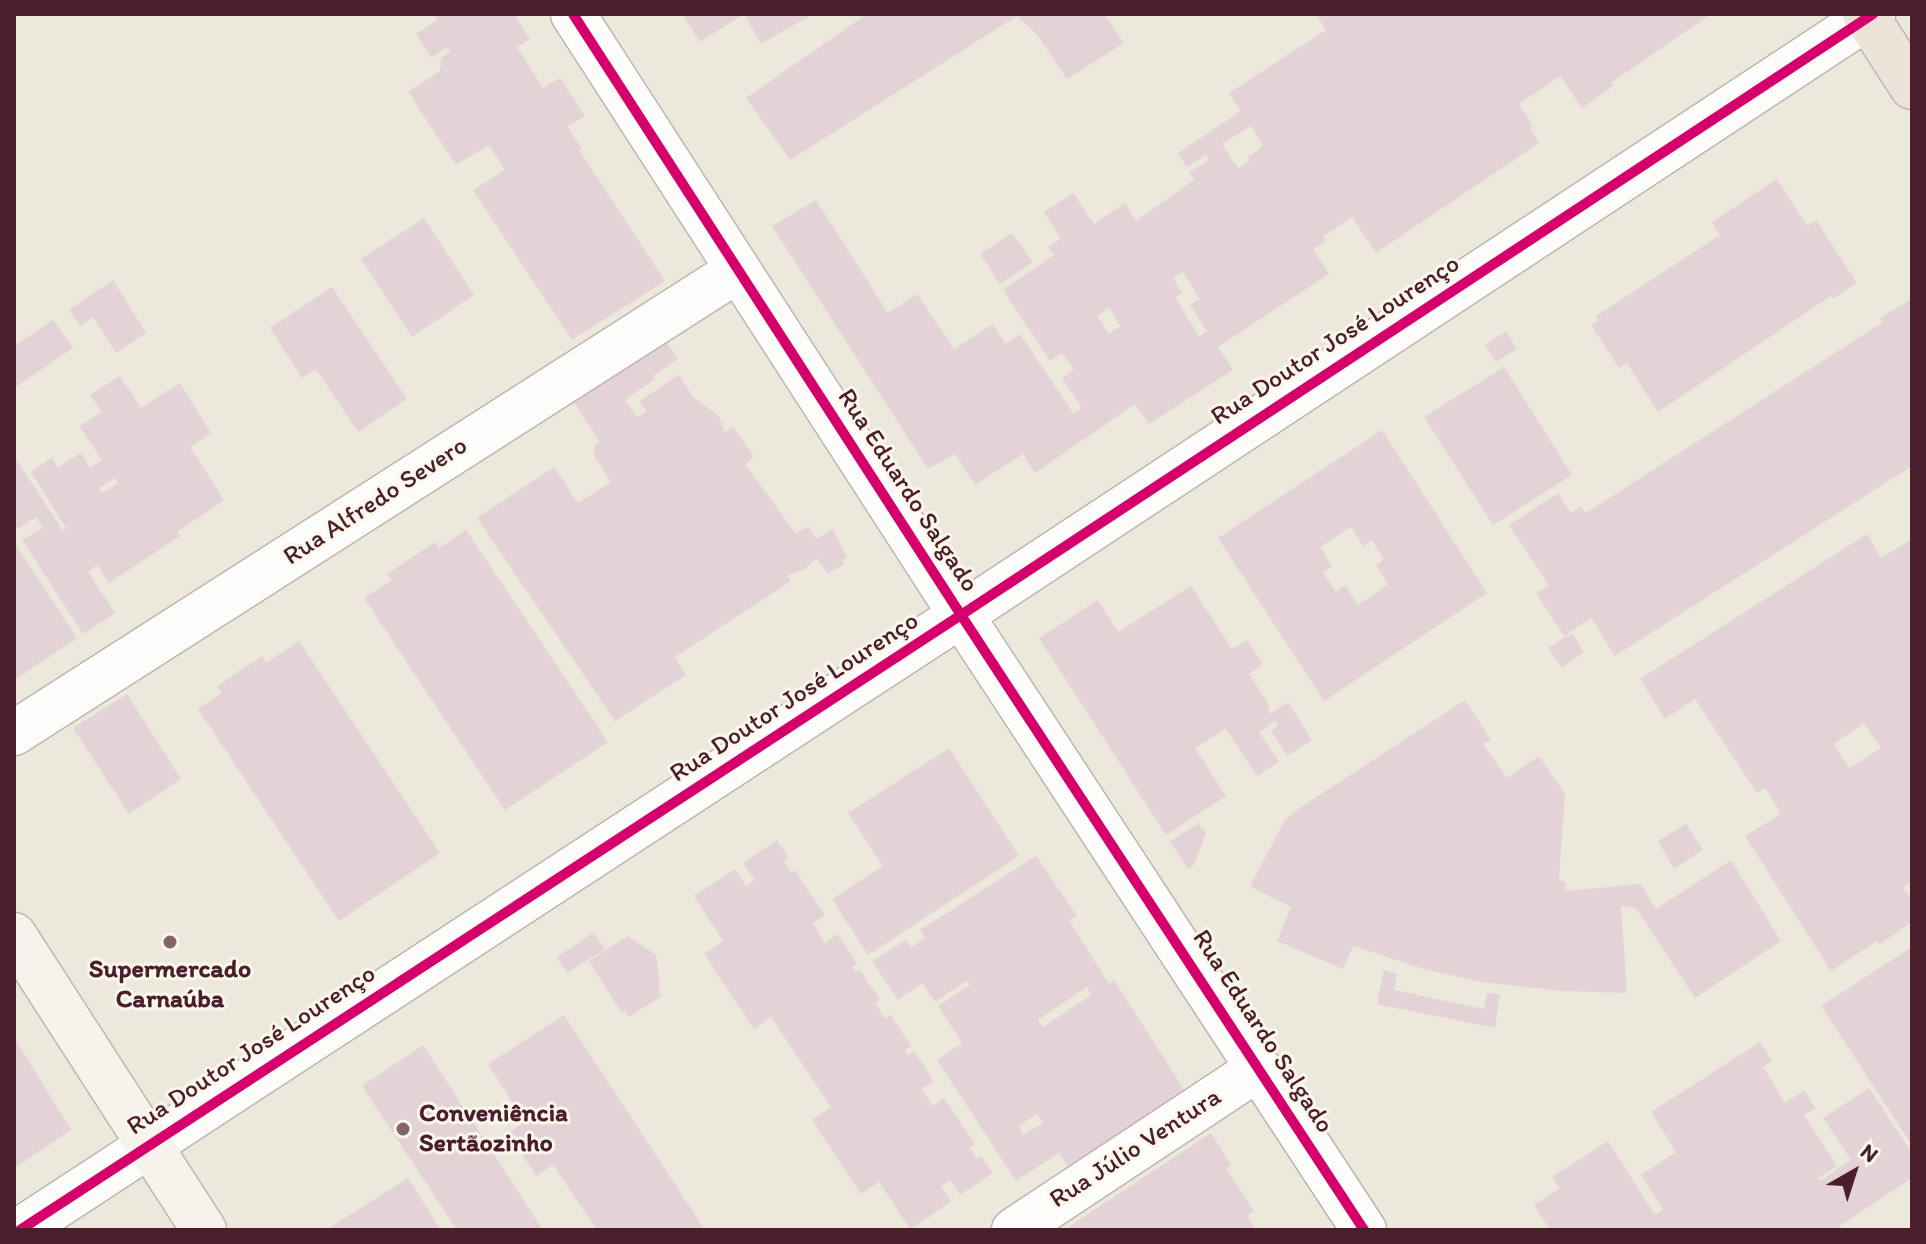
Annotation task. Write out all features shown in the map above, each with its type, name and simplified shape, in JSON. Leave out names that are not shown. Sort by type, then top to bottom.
[{"type":"main road","points":[[1868,15],[1912,87]]},
{"type":"main road","points":[[14,935],[204,1230]]},
{"type":"street","name":"Rua Eduardo Salgado","points":[[573,14],[961,615],[1364,1230]]},
{"type":"street","name":"Rua Doutor José Lourenço","points":[[20,1230],[961,615],[1868,15]]},
{"type":"street","name":"Rua Alfredo Severo","points":[[14,733],[738,270]]},
{"type":"street","name":"Rua Júlio Ventura","points":[[1014,1230],[1259,1068]]},
{"type":"building","points":[[434,14],[514,14],[530,39],[517,47],[543,88],[560,78],[585,116],[567,126],[582,149],[579,150],[665,281],[572,340],[473,190],[505,170],[489,145],[456,165],[408,92],[440,71],[441,58],[450,52],[447,47],[431,58],[416,34],[437,20]]},
{"type":"building","points":[[682,14],[744,14],[700,42]]},
{"type":"building","points":[[744,14],[813,14],[761,44]]},
{"type":"building","points":[[867,14],[1104,14],[1124,43],[1067,79],[1038,36],[1017,16],[790,160],[746,98]]},
{"type":"building","points":[[1316,14],[1711,14],[1611,83],[1613,86],[1582,108],[1560,76],[1519,104],[1533,126],[1530,128],[1539,143],[1376,253],[1352,217],[1323,237],[1326,241],[1313,249],[1329,274],[1218,347],[1233,370],[1149,424],[1135,404],[1035,473],[1023,454],[975,485],[955,454],[928,469],[772,226],[816,200],[888,313],[917,294],[954,349],[993,324],[1005,344],[1020,334],[1073,413],[1082,408],[1062,378],[1074,369],[1062,353],[1050,361],[1003,290],[1054,255],[1048,247],[1061,238],[1044,212],[1073,193],[1094,224],[1125,203],[1136,221],[1194,180],[1189,172],[1209,160],[1206,155],[1187,167],[1178,153],[1241,111],[1229,93],[1326,30]],"holes":[[[1251,126],[1263,146],[1248,157],[1250,161],[1238,168],[1222,144]],[[1183,272],[1200,299],[1190,305],[1207,331],[1199,336],[1175,297],[1182,293],[1173,278]],[[1109,307],[1120,326],[1109,334],[1097,316]]]},
{"type":"building","points":[[1777,179],[1807,226],[1816,220],[1857,283],[1833,299],[1831,296],[1658,412],[1627,363],[1619,368],[1591,325],[1599,320],[1596,316],[1720,235],[1712,222]]},
{"type":"building","points":[[424,218],[474,295],[412,337],[361,259]]},
{"type":"building","points":[[1012,233],[1033,262],[1000,284],[980,254]]},
{"type":"building","points":[[113,280],[146,333],[116,353],[93,317],[80,326],[69,310]]},
{"type":"building","points":[[332,287],[407,399],[358,432],[316,369],[302,378],[270,328]]},
{"type":"building","points":[[1909,300],[1912,304],[1912,466],[1615,656],[1591,618],[1564,636],[1536,593],[1549,585],[1509,525],[1558,493],[1571,513],[1581,507],[1586,513],[1883,322],[1880,318]]},
{"type":"building","points":[[53,320],[73,348],[14,388],[14,346]]},
{"type":"building","points":[[1506,331],[1517,349],[1496,362],[1485,345]]},
{"type":"building","points":[[666,341],[678,359],[625,400],[637,417],[647,411],[639,401],[679,375],[694,398],[718,415],[725,432],[733,427],[754,457],[745,464],[796,534],[808,526],[816,539],[833,529],[847,558],[842,560],[844,564],[828,574],[817,558],[805,569],[787,576],[791,581],[675,657],[686,675],[615,721],[477,518],[554,467],[578,503],[611,482],[593,454],[596,444],[600,442],[573,401]]},
{"type":"building","points":[[1504,367],[1572,475],[1493,525],[1424,417]]},
{"type":"building","points":[[120,376],[141,408],[180,383],[211,433],[190,447],[224,500],[177,532],[180,536],[109,583],[97,565],[88,572],[115,613],[83,634],[22,540],[43,528],[36,517],[18,529],[14,523],[14,456],[63,531],[66,528],[31,472],[52,457],[58,467],[81,453],[90,468],[102,460],[79,426],[102,412],[90,395]],"holes":[[[115,478],[118,483],[102,493],[99,488]]]},
{"type":"building","points":[[1382,430],[1487,593],[1324,701],[1218,538]],"holes":[[[1351,527],[1363,546],[1372,541],[1384,559],[1376,565],[1388,584],[1358,605],[1345,585],[1336,592],[1323,573],[1332,566],[1320,547]]]},
{"type":"building","points":[[466,530],[608,742],[505,810],[364,598],[392,580],[387,574],[435,542],[439,548]]},
{"type":"building","points":[[1867,534],[1881,558],[1912,539],[1912,881],[1903,887],[1912,900],[1912,922],[1831,971],[1745,836],[1781,814],[1765,788],[1757,793],[1695,699],[1665,719],[1640,679]],"holes":[[[1864,723],[1881,748],[1849,768],[1834,744]]]},
{"type":"building","points":[[14,546],[77,638],[14,680]]},
{"type":"building","points":[[1191,586],[1232,649],[1247,640],[1263,664],[1249,674],[1270,706],[1267,708],[1271,714],[1288,702],[1312,740],[1287,756],[1271,730],[1278,726],[1275,721],[1259,732],[1279,762],[1257,776],[1226,729],[1195,748],[1226,796],[1166,835],[1039,638],[1098,600],[1118,632]]},
{"type":"building","points":[[1572,633],[1584,652],[1562,668],[1548,648]]},
{"type":"building","points":[[299,641],[440,853],[339,921],[198,709],[222,693],[217,686],[262,656],[266,663]]},
{"type":"building","points":[[127,694],[181,779],[129,814],[73,728]]},
{"type":"building","points":[[1465,700],[1491,740],[1483,744],[1507,778],[1539,756],[1565,794],[1559,880],[1566,882],[1565,891],[1641,884],[1656,909],[1731,860],[1781,941],[1695,998],[1636,908],[1621,906],[1627,993],[1562,991],[1481,982],[1424,969],[1353,946],[1343,969],[1277,941],[1291,907],[1250,886],[1284,822],[1292,813]]},
{"type":"building","points":[[949,748],[1019,856],[868,955],[832,899],[883,866],[848,813]]},
{"type":"building","points":[[1198,824],[1206,833],[1194,865],[1188,869],[1170,841]]},
{"type":"building","points":[[1686,824],[1703,850],[1674,869],[1658,841]]},
{"type":"building","points":[[777,840],[788,857],[784,861],[791,873],[795,871],[825,915],[813,924],[825,943],[838,934],[857,964],[852,967],[856,972],[860,970],[880,1000],[875,1003],[885,1019],[890,1014],[911,1046],[905,1050],[908,1055],[914,1051],[934,1081],[921,1089],[933,1106],[944,1098],[975,1144],[970,1148],[977,1159],[981,1156],[993,1173],[960,1195],[950,1180],[941,1186],[951,1202],[910,1229],[879,1182],[861,1194],[812,1120],[831,1107],[771,1017],[754,1029],[704,954],[723,941],[694,896],[735,869],[746,886],[755,880],[743,863]]},
{"type":"building","points":[[1036,856],[1077,916],[1069,920],[1109,984],[1114,980],[1185,1091],[1068,1167],[1059,1153],[1016,1181],[937,1060],[962,1043],[938,1006],[970,985],[968,980],[935,1002],[922,983],[898,1000],[872,961],[906,940],[911,948],[925,938],[920,930]],"holes":[[[1087,987],[1091,995],[1043,1027],[1038,1020]],[[1037,1114],[1043,1123],[1023,1135],[1018,1126]]]},
{"type":"building","points":[[593,933],[605,949],[567,973],[557,957]]},
{"type":"building","points":[[628,936],[656,955],[658,989],[662,996],[629,1017],[624,1011],[621,1012],[589,961]]},
{"type":"building","points":[[1912,947],[1912,1145],[1821,1006]]},
{"type":"building","points":[[1384,970],[1397,974],[1394,990],[1484,1009],[1487,993],[1500,995],[1495,1028],[1377,1004]]},
{"type":"building","points":[[564,1015],[705,1230],[597,1230],[553,1165],[536,1176],[508,1133],[525,1122],[488,1064]]},
{"type":"building","points":[[14,1037],[71,1130],[14,1168]]},
{"type":"building","points":[[1760,1042],[1772,1061],[1763,1067],[1785,1103],[1804,1090],[1816,1108],[1804,1115],[1837,1166],[1818,1178],[1820,1181],[1851,1160],[1823,1118],[1869,1088],[1912,1153],[1912,1178],[1834,1230],[1550,1230],[1534,1205],[1560,1188],[1552,1177],[1608,1141],[1655,1215],[1663,1210],[1641,1175],[1676,1152],[1651,1112]]},
{"type":"building","points":[[423,1045],[543,1230],[457,1230],[362,1086]]},
{"type":"building","points":[[1211,1133],[1231,1165],[1226,1168],[1254,1211],[1247,1216],[1256,1230],[1064,1230]]},
{"type":"building","points":[[408,1178],[441,1230],[326,1230]]},
{"type":"cycle path","points":[[573,14],[961,615],[1364,1230]]},
{"type":"cycle path","points":[[20,1230],[1873,14]]},
{"type":"place","name":"Supermercado Carnaúba","points":[[170,942]]},
{"type":"place","name":"Conveniência Sertãozinho","points":[[403,1129]]}]
